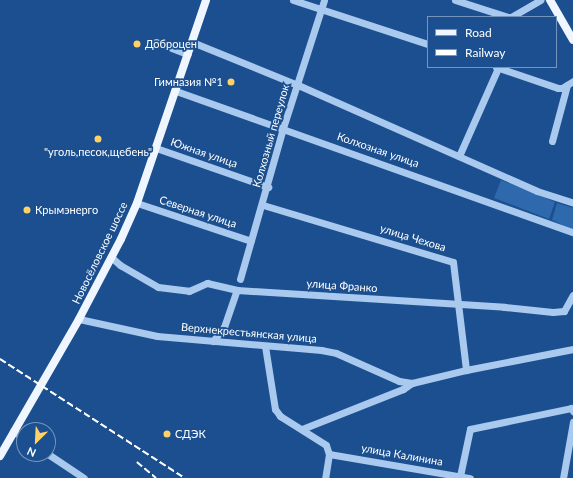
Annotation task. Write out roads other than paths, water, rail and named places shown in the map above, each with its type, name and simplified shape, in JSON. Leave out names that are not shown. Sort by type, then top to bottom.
[{"type":"main road","name":"Новосёловское шоссе","points":[[0,456],[13,431],[80,319],[112,258],[137,203],[206,0]]},
{"type":"main road","points":[[550,0],[573,40]]},
{"type":"main road","points":[[557,0],[573,29]]},
{"type":"street","points":[[293,0],[427,44]]},
{"type":"street","name":"Колхозный переулок","points":[[240,279],[268,187],[283,128],[324,0]]},
{"type":"street","points":[[455,0],[505,16]]},
{"type":"street","points":[[513,16],[540,0]]},
{"type":"street","points":[[156,42],[188,54]]},
{"type":"street","points":[[192,42],[298,85],[538,191],[573,203]]},
{"type":"street","points":[[459,156],[497,68]]},
{"type":"street","points":[[500,68],[558,88],[570,83]]},
{"type":"street","points":[[552,141],[570,83]]},
{"type":"street","name":"Колхозная улица","points":[[176,91],[573,232]]},
{"type":"street","name":"Южная улица","points":[[156,148],[268,187]]},
{"type":"street","name":"Северная улица","points":[[137,203],[252,241]]},
{"type":"street","name":"улица Чехова","points":[[262,205],[453,262],[466,370]]},
{"type":"street","name":"улица Франко","points":[[112,258],[158,287],[189,291],[207,283],[237,290],[559,311],[564,311],[573,295]]},
{"type":"street","points":[[213,341],[224,327],[237,290]]},
{"type":"street","name":"Верхнекрестьянская улица","points":[[80,319],[157,336],[321,350],[336,354],[389,378],[412,383]]},
{"type":"street","points":[[224,327],[224,333],[228,343]]},
{"type":"street","points":[[265,346],[275,409],[280,416],[326,445],[329,454],[325,478]]},
{"type":"street","name":"Верхнекрестьянская улица","points":[[302,429],[403,389],[412,383],[466,370],[573,349]]},
{"type":"street","points":[[389,378],[391,393]]},
{"type":"street","points":[[460,476],[470,429],[571,408],[573,411]]},
{"type":"street","points":[[562,478],[573,422]]},
{"type":"street","name":"улица Калинина","points":[[329,454],[470,478]]},
{"type":"street","points":[[56,459],[84,478]]},
{"type":"railway","points":[[0,359],[185,478]]},
{"type":"railway","points":[[137,462],[156,478]]},
{"type":"place","name":"Доброцен","points":[[137,44]]},
{"type":"place","name":"Гимназия №1","points":[[231,82]]},
{"type":"place","name":"\"уголь,песок,щебень\"","points":[[98,139]]},
{"type":"place","name":"Крымэнерго","points":[[27,210]]},
{"type":"place","name":"СДЭК","points":[[167,434]]}]
